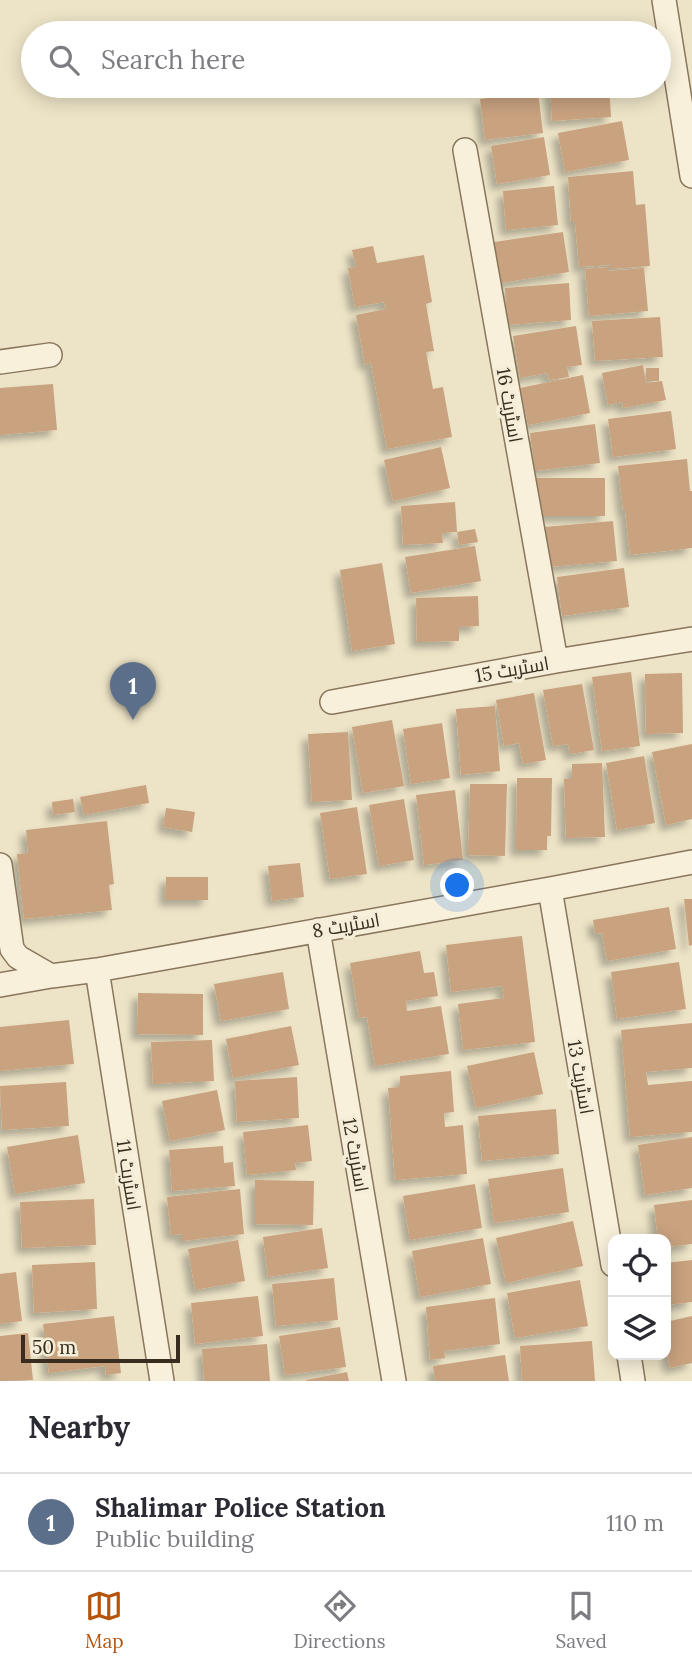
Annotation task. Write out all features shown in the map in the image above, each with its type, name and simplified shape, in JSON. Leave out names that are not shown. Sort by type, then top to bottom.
[{"type":"street","points":[[664,0],[667,21]]},
{"type":"street","points":[[671,44],[692,176]]},
{"type":"street","name":"اسٹریٹ 16","points":[[464,150],[556,661]]},
{"type":"street","points":[[0,362],[50,355]]},
{"type":"street","name":"اسٹریٹ 15","points":[[332,702],[692,639]]},
{"type":"street","name":"اسٹریٹ 8","points":[[0,985],[97,970],[692,862]]},
{"type":"street","points":[[0,865],[12,949],[28,964],[51,976]]},
{"type":"street","name":"اسٹریٹ 13","points":[[550,889],[608,1235]]},
{"type":"street","name":"اسٹریٹ 12","points":[[318,930],[394,1381]]},
{"type":"street","name":"اسٹریٹ 11","points":[[97,970],[162,1381]]},
{"type":"street","points":[[630,1360],[633,1381]]},
{"type":"building","points":[[539,98],[543,133],[485,140],[480,99]]},
{"type":"building","points":[[551,98],[610,98],[611,117],[552,121]]},
{"type":"building","points":[[622,121],[629,160],[565,172],[558,133]]},
{"type":"building","points":[[544,137],[550,175],[497,184],[491,146]]},
{"type":"building","points":[[633,171],[636,205],[645,204],[650,266],[610,269],[610,265],[579,267],[575,222],[571,222],[568,177]]},
{"type":"building","points":[[554,186],[558,225],[506,230],[503,191]]},
{"type":"building","points":[[563,232],[569,272],[501,283],[494,242]]},
{"type":"building","points":[[373,246],[377,263],[424,255],[432,302],[426,304],[434,351],[426,352],[433,389],[443,387],[452,437],[387,449],[371,363],[365,365],[356,315],[386,309],[384,302],[355,307],[348,268],[356,267],[352,250]]},
{"type":"building","points":[[609,267],[609,271],[644,268],[648,311],[589,316],[585,269]]},
{"type":"building","points":[[569,283],[571,320],[507,325],[505,288]]},
{"type":"building","points":[[660,317],[663,357],[595,361],[592,321]]},
{"type":"building","points":[[576,326],[582,365],[567,367],[569,377],[549,380],[547,373],[520,378],[513,336]]},
{"type":"building","points":[[643,365],[646,383],[662,381],[666,400],[623,408],[622,402],[608,405],[602,373]]},
{"type":"building","points":[[646,368],[659,368],[659,381],[646,381]]},
{"type":"building","points":[[583,375],[590,413],[528,425],[520,388]]},
{"type":"building","points":[[53,384],[57,430],[0,435],[0,388]]},
{"type":"building","points":[[671,411],[676,449],[613,457],[608,419]]},
{"type":"building","points":[[595,424],[600,463],[535,471],[530,433]]},
{"type":"building","points":[[441,447],[450,488],[393,501],[384,460]]},
{"type":"building","points":[[687,459],[692,491],[692,548],[630,555],[618,466]]},
{"type":"building","points":[[536,478],[605,478],[605,516],[537,516]]},
{"type":"building","points":[[455,502],[457,532],[442,533],[443,543],[403,545],[401,506]]},
{"type":"building","points":[[613,521],[617,561],[548,567],[544,527]]},
{"type":"building","points":[[475,529],[478,542],[459,545],[457,532]]},
{"type":"building","points":[[475,546],[481,581],[411,593],[405,557]]},
{"type":"building","points":[[382,563],[395,644],[352,651],[340,570]]},
{"type":"building","points":[[624,568],[629,607],[562,616],[557,577]]},
{"type":"building","points":[[478,596],[479,626],[459,627],[459,641],[417,642],[416,598]]},
{"type":"building","points":[[631,672],[640,746],[602,751],[592,677]]},
{"type":"building","points":[[682,673],[683,733],[646,734],[645,674]]},
{"type":"building","points":[[582,684],[594,750],[570,754],[568,744],[553,746],[543,690]]},
{"type":"building","points":[[534,693],[546,760],[523,764],[519,743],[504,746],[496,700]]},
{"type":"building","points":[[495,706],[500,771],[461,775],[456,709]]},
{"type":"building","points":[[392,720],[404,786],[363,793],[352,727]]},
{"type":"building","points":[[442,723],[450,778],[411,784],[403,729]]},
{"type":"building","points":[[348,732],[352,800],[312,802],[308,734]]},
{"type":"building","points":[[692,744],[692,819],[666,825],[652,752]]},
{"type":"building","points":[[644,756],[655,823],[617,830],[606,763]]},
{"type":"building","points":[[602,763],[605,837],[566,838],[564,779],[572,779],[572,764]]},
{"type":"building","points":[[517,778],[552,778],[551,836],[547,836],[547,850],[516,850]]},
{"type":"building","points":[[470,784],[507,784],[505,856],[468,855]]},
{"type":"building","points":[[146,785],[149,803],[84,815],[80,797]]},
{"type":"building","points":[[455,790],[463,860],[424,865],[416,795]]},
{"type":"building","points":[[73,799],[75,812],[53,815],[52,802]]},
{"type":"building","points":[[404,799],[414,860],[379,866],[369,805]]},
{"type":"building","points":[[357,807],[367,874],[330,879],[320,813]]},
{"type":"building","points":[[166,808],[195,812],[192,832],[163,827]]},
{"type":"building","points":[[107,821],[114,884],[109,885],[112,910],[24,919],[17,854],[28,853],[26,830]]},
{"type":"building","points":[[300,863],[304,897],[272,901],[268,866]]},
{"type":"building","points":[[166,877],[208,877],[208,900],[165,900]]},
{"type":"building","points":[[684,899],[692,899],[692,945],[689,946]]},
{"type":"building","points":[[669,907],[676,949],[607,961],[602,933],[595,934],[593,920]]},
{"type":"building","points":[[522,936],[535,1042],[463,1050],[458,1004],[504,998],[502,986],[451,992],[446,945]]},
{"type":"building","points":[[420,951],[424,973],[434,972],[438,996],[406,1001],[407,1011],[441,1006],[449,1054],[375,1066],[367,1017],[359,1018],[350,963]]},
{"type":"building","points":[[679,962],[686,1009],[617,1019],[611,972]]},
{"type":"building","points":[[283,972],[289,1009],[221,1021],[214,984]]},
{"type":"building","points":[[138,993],[203,994],[203,1035],[137,1034]]},
{"type":"building","points":[[69,1020],[74,1064],[0,1071],[0,1027]]},
{"type":"building","points":[[692,1023],[692,1068],[646,1072],[648,1085],[692,1081],[692,1132],[630,1137],[621,1030]]},
{"type":"building","points":[[291,1026],[299,1065],[233,1078],[226,1039]]},
{"type":"building","points":[[212,1040],[214,1081],[153,1084],[151,1042]]},
{"type":"building","points":[[534,1052],[543,1094],[476,1108],[467,1066]]},
{"type":"building","points":[[451,1071],[454,1112],[444,1113],[445,1127],[463,1125],[467,1174],[395,1180],[388,1088],[400,1087],[400,1076]]},
{"type":"building","points":[[297,1077],[299,1118],[237,1122],[235,1081]]},
{"type":"building","points":[[66,1082],[69,1126],[2,1130],[0,1086]]},
{"type":"building","points":[[217,1090],[225,1130],[170,1141],[162,1101]]},
{"type":"building","points":[[556,1109],[559,1154],[482,1161],[478,1116]]},
{"type":"building","points":[[308,1125],[312,1161],[295,1163],[296,1170],[247,1175],[243,1132]]},
{"type":"building","points":[[78,1135],[85,1183],[15,1194],[7,1147]]},
{"type":"building","points":[[692,1137],[692,1188],[645,1195],[638,1145]]},
{"type":"building","points":[[223,1146],[224,1163],[233,1162],[235,1186],[172,1191],[169,1150]]},
{"type":"building","points":[[563,1168],[569,1212],[494,1223],[488,1179]]},
{"type":"building","points":[[255,1180],[314,1181],[313,1225],[255,1224]]},
{"type":"building","points":[[475,1184],[482,1228],[410,1240],[403,1196]]},
{"type":"building","points":[[240,1189],[244,1234],[182,1241],[182,1234],[171,1235],[167,1197]]},
{"type":"building","points":[[94,1199],[96,1245],[22,1248],[20,1202]]},
{"type":"building","points":[[692,1200],[692,1244],[671,1246],[671,1234],[657,1234],[654,1205]]},
{"type":"building","points":[[573,1221],[583,1266],[506,1283],[496,1238]]},
{"type":"building","points":[[322,1228],[328,1268],[268,1277],[263,1237]]},
{"type":"building","points":[[483,1238],[491,1284],[420,1297],[412,1251]]},
{"type":"building","points":[[238,1240],[245,1281],[195,1290],[188,1249]]},
{"type":"building","points":[[692,1260],[692,1302],[671,1304],[671,1262]]},
{"type":"building","points":[[95,1262],[97,1309],[34,1313],[32,1265]]},
{"type":"building","points":[[16,1272],[22,1321],[0,1324],[0,1274]]},
{"type":"building","points":[[334,1278],[338,1320],[276,1326],[272,1284]]},
{"type":"building","points":[[580,1280],[588,1326],[515,1338],[507,1293]]},
{"type":"building","points":[[258,1296],[263,1336],[195,1344],[191,1303]]},
{"type":"building","points":[[495,1298],[500,1344],[444,1351],[445,1358],[430,1360],[426,1307]]},
{"type":"building","points":[[114,1316],[121,1373],[106,1375],[105,1366],[49,1373],[43,1324]]},
{"type":"building","points":[[692,1316],[692,1363],[670,1368],[668,1360],[671,1360],[671,1321]]},
{"type":"building","points":[[340,1327],[346,1367],[285,1375],[279,1336]]},
{"type":"building","points":[[28,1333],[33,1380],[0,1381],[0,1336]]},
{"type":"building","points":[[592,1341],[595,1381],[522,1381],[520,1346]]},
{"type":"building","points":[[267,1344],[270,1381],[204,1381],[202,1349]]},
{"type":"building","points":[[505,1355],[509,1381],[435,1381],[433,1366]]},
{"type":"building","points":[[347,1372],[349,1381],[306,1381],[306,1380]]},
{"type":"place","name":"Shalimar Police Station","points":[[133,720]]}]
